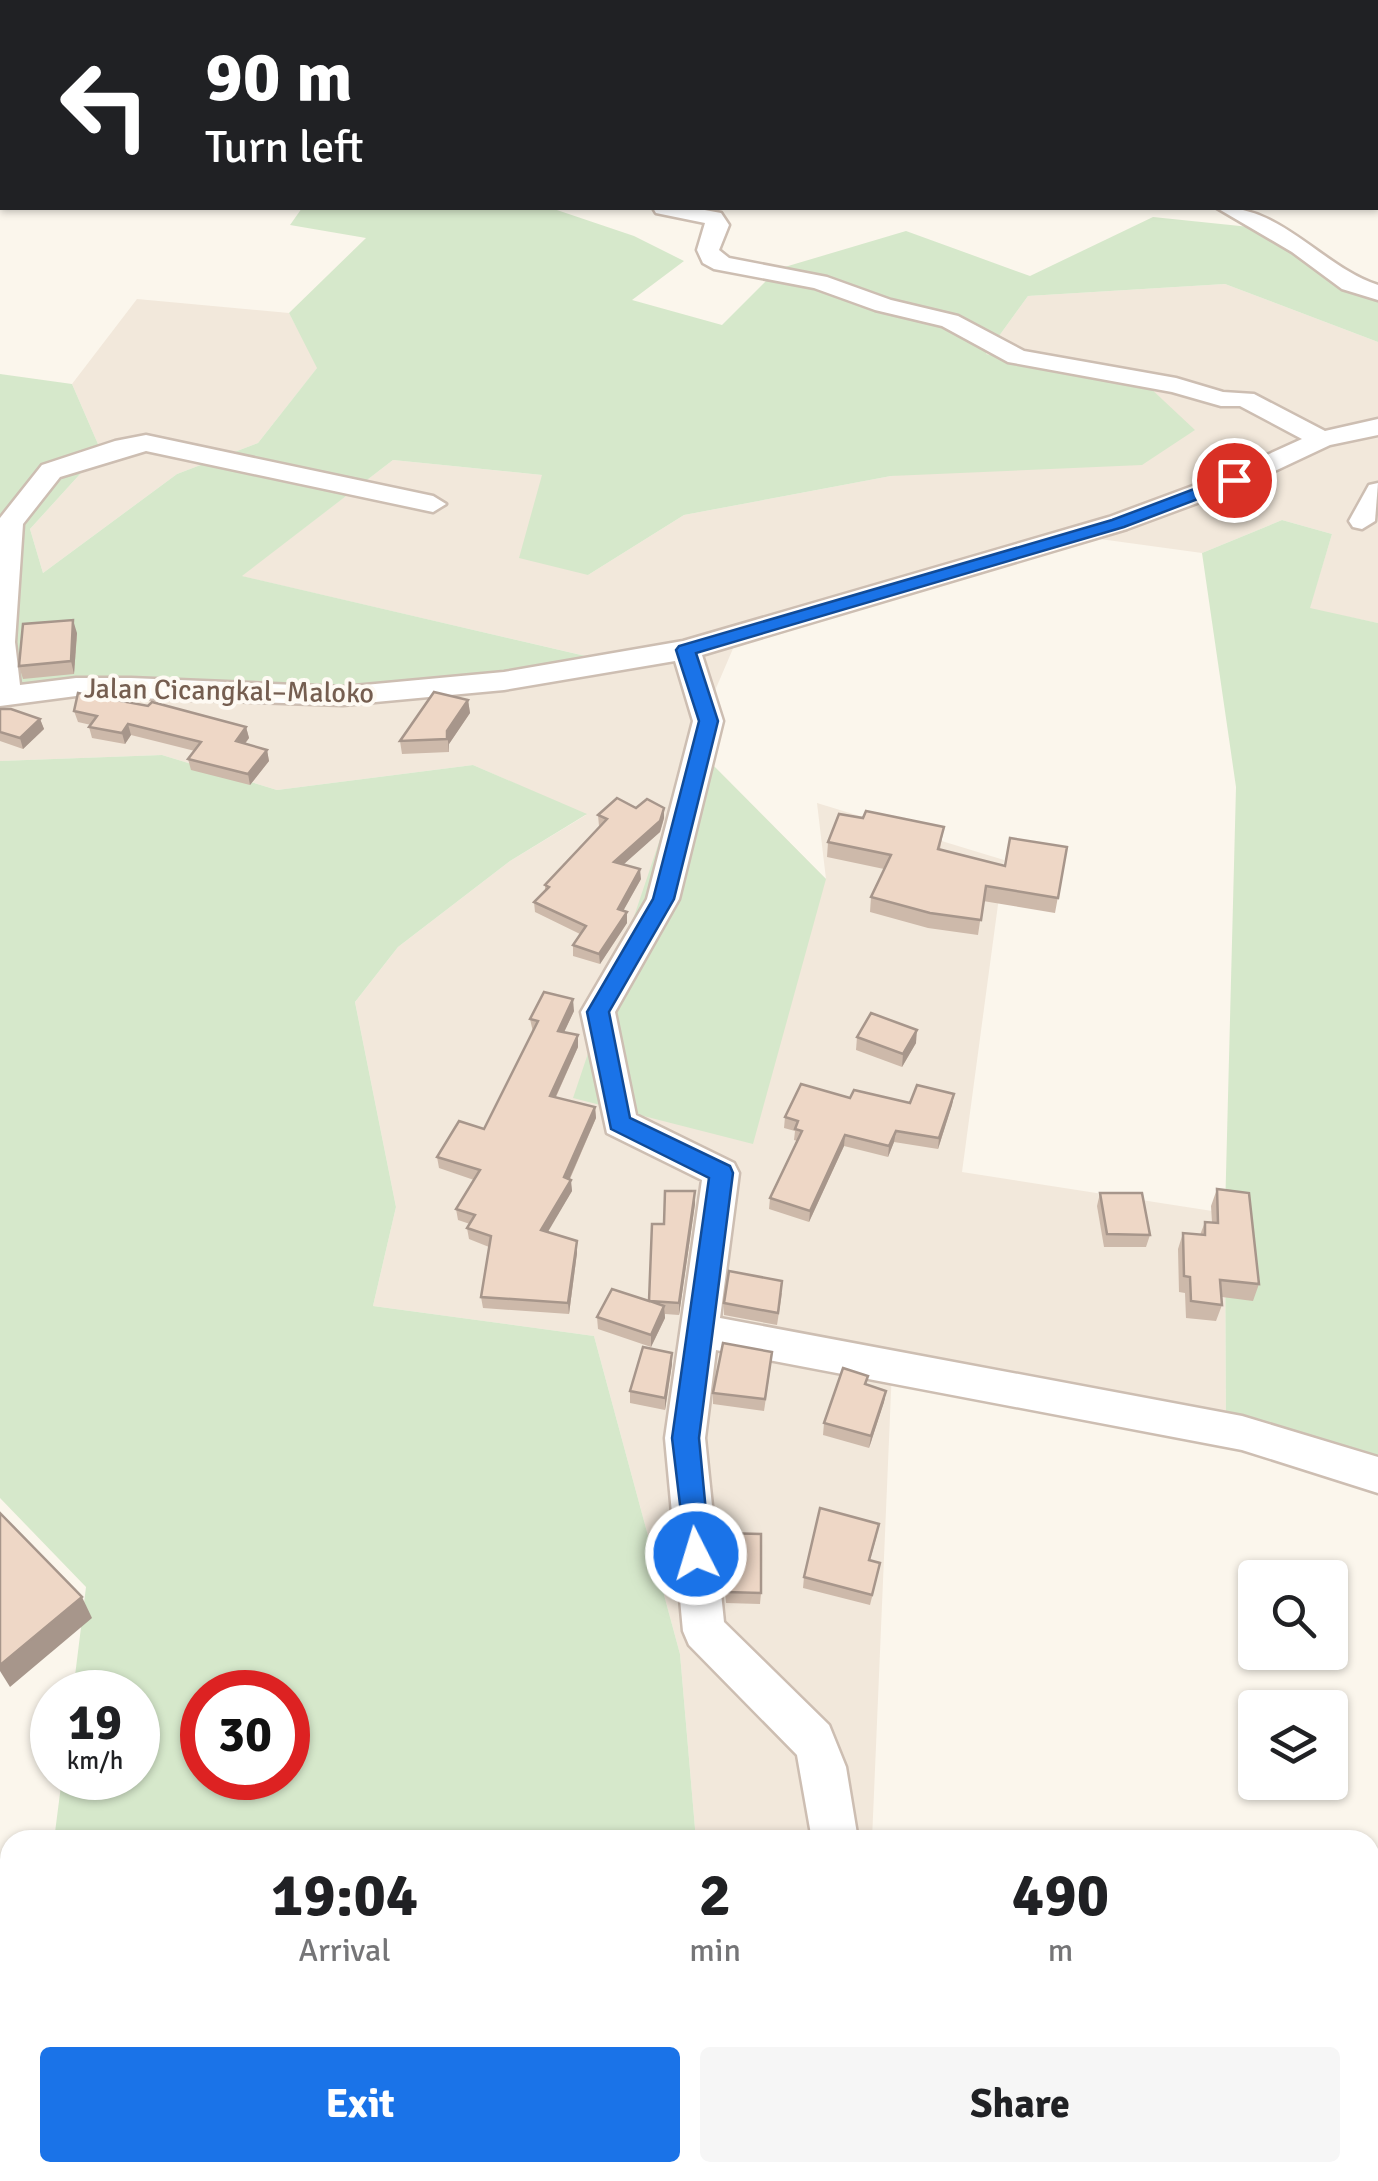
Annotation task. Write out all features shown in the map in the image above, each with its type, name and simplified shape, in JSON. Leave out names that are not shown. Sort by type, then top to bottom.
[{"type":"street","points":[[674,210],[712,218],[718,225],[708,250],[722,264],[819,282],[883,305],[950,321],[1017,357],[1176,385],[1220,399],[1244,399],[1322,438]]},
{"type":"street","points":[[1232,210],[1300,246],[1350,284],[1378,294]]},
{"type":"street","name":"Jalan Cicangkal–Maloko","points":[[4,696],[76,687],[131,687],[343,696],[504,681],[686,650],[1118,523],[1234,480],[1322,438],[1378,427]]},
{"type":"street","points":[[4,696],[2,642],[10,523],[52,470],[124,446],[146,443],[434,504]]},
{"type":"street","points":[[1362,520],[1378,491]]},
{"type":"street","points":[[686,650],[708,721],[663,899],[598,1012],[620,1123],[721,1173],[686,1438],[704,1631],[813,1740],[824,1766],[834,1830]]},
{"type":"street","points":[[702,1331],[1242,1433],[1378,1475]]},
{"type":"shaded area","points":[[1225,284],[1378,342],[1378,623],[1309,609],[1332,534],[1282,520],[1202,553],[1078,536],[741,630],[692,744],[826,879],[817,803],[1004,860],[962,1172],[1225,1213],[1226,1431],[892,1369],[872,1830],[695,1830],[680,1654],[594,1336],[373,1306],[396,1207],[355,1002],[398,947],[510,861],[586,815],[473,765],[277,790],[162,755],[0,761],[0,699],[603,660],[241,576],[393,460],[542,475],[588,575],[684,515],[891,476],[1194,431],[1147,385],[986,354],[1028,296]]},
{"type":"shaded area","points":[[137,299],[289,313],[318,367],[258,443],[177,474],[43,573],[30,529],[101,451],[72,384]]},
{"type":"green space","points":[[301,210],[557,210],[634,236],[684,261],[632,300],[722,325],[778,269],[906,231],[1030,276],[1153,217],[1269,229],[1378,296],[1378,342],[1225,284],[1028,296],[986,354],[1147,385],[1195,430],[1142,465],[891,476],[684,515],[588,575],[519,558],[542,475],[393,460],[242,576],[607,661],[346,693],[123,681],[0,699],[0,374],[72,384],[101,451],[30,529],[43,573],[177,474],[258,443],[317,368],[289,313],[366,238],[290,225]]},
{"type":"green space","points":[[1282,520],[1332,534],[1310,608],[1378,623],[1378,1476],[1226,1431],[1225,1213],[1236,787],[1202,553]]},
{"type":"green space","points":[[692,744],[826,879],[753,1144],[573,1098]]},
{"type":"green space","points":[[162,755],[277,790],[473,765],[587,814],[510,861],[398,947],[355,1002],[396,1207],[373,1306],[594,1336],[680,1654],[695,1830],[55,1830],[59,1800],[160,1800],[160,1670],[76,1670],[86,1587],[0,1498],[0,761]]},
{"type":"building","points":[[73,620],[71,661],[19,666],[23,624]]},
{"type":"building","points":[[434,692],[468,700],[447,731],[447,739],[400,741]]},
{"type":"building","points":[[78,693],[148,706],[152,702],[246,727],[236,741],[267,750],[248,774],[188,759],[201,742],[128,724],[122,733],[89,727],[97,716],[74,711]]},
{"type":"building","points":[[0,709],[40,719],[20,738],[0,732]]},
{"type":"building","points":[[617,798],[636,808],[647,799],[664,808],[660,821],[614,862],[640,869],[618,909],[627,912],[599,954],[573,945],[586,926],[534,902],[607,819],[598,815]]},
{"type":"building","points":[[866,811],[944,827],[938,849],[1005,866],[1010,838],[1067,847],[1058,898],[986,886],[981,920],[930,913],[871,897],[891,855],[828,842],[839,814],[863,818]]},
{"type":"building","points":[[544,992],[573,999],[558,1031],[578,1035],[550,1096],[595,1107],[564,1177],[571,1180],[541,1230],[577,1241],[568,1303],[481,1297],[491,1236],[467,1228],[475,1215],[456,1209],[480,1170],[437,1157],[459,1121],[484,1129],[538,1021],[530,1019]]},
{"type":"building","points":[[871,1013],[917,1030],[903,1054],[857,1037]]},
{"type":"building","points":[[801,1084],[850,1098],[854,1090],[910,1103],[917,1085],[954,1094],[939,1138],[896,1131],[889,1146],[845,1135],[810,1211],[770,1198],[802,1131],[795,1129],[798,1121],[785,1117]]},
{"type":"building","points":[[1217,1189],[1249,1193],[1259,1284],[1220,1280],[1222,1305],[1191,1301],[1190,1277],[1184,1276],[1183,1233],[1205,1235],[1205,1222],[1218,1223]]},
{"type":"building","points":[[665,1191],[695,1191],[679,1303],[650,1301],[664,1306],[651,1335],[597,1317],[612,1289],[649,1301],[652,1224],[664,1224]]},
{"type":"building","points":[[1100,1193],[1142,1193],[1150,1235],[1107,1234]]},
{"type":"building","points":[[729,1271],[782,1281],[778,1313],[724,1303]]},
{"type":"building","points":[[723,1343],[772,1352],[765,1399],[713,1393]]},
{"type":"building","points":[[643,1347],[672,1353],[665,1398],[630,1391]]},
{"type":"building","points":[[843,1368],[868,1376],[865,1384],[886,1391],[871,1436],[824,1423]]},
{"type":"building","points":[[820,1508],[879,1524],[869,1560],[880,1563],[872,1595],[804,1577]]},
{"type":"building","points":[[0,1513],[82,1597],[0,1665]]},
{"type":"building","points":[[720,1533],[761,1534],[761,1593],[726,1592]]},
{"type":"route","points":[[696,1554],[686,1438],[721,1173],[620,1123],[598,1012],[663,899],[708,721],[686,650],[1118,523],[1234,480]]}]
